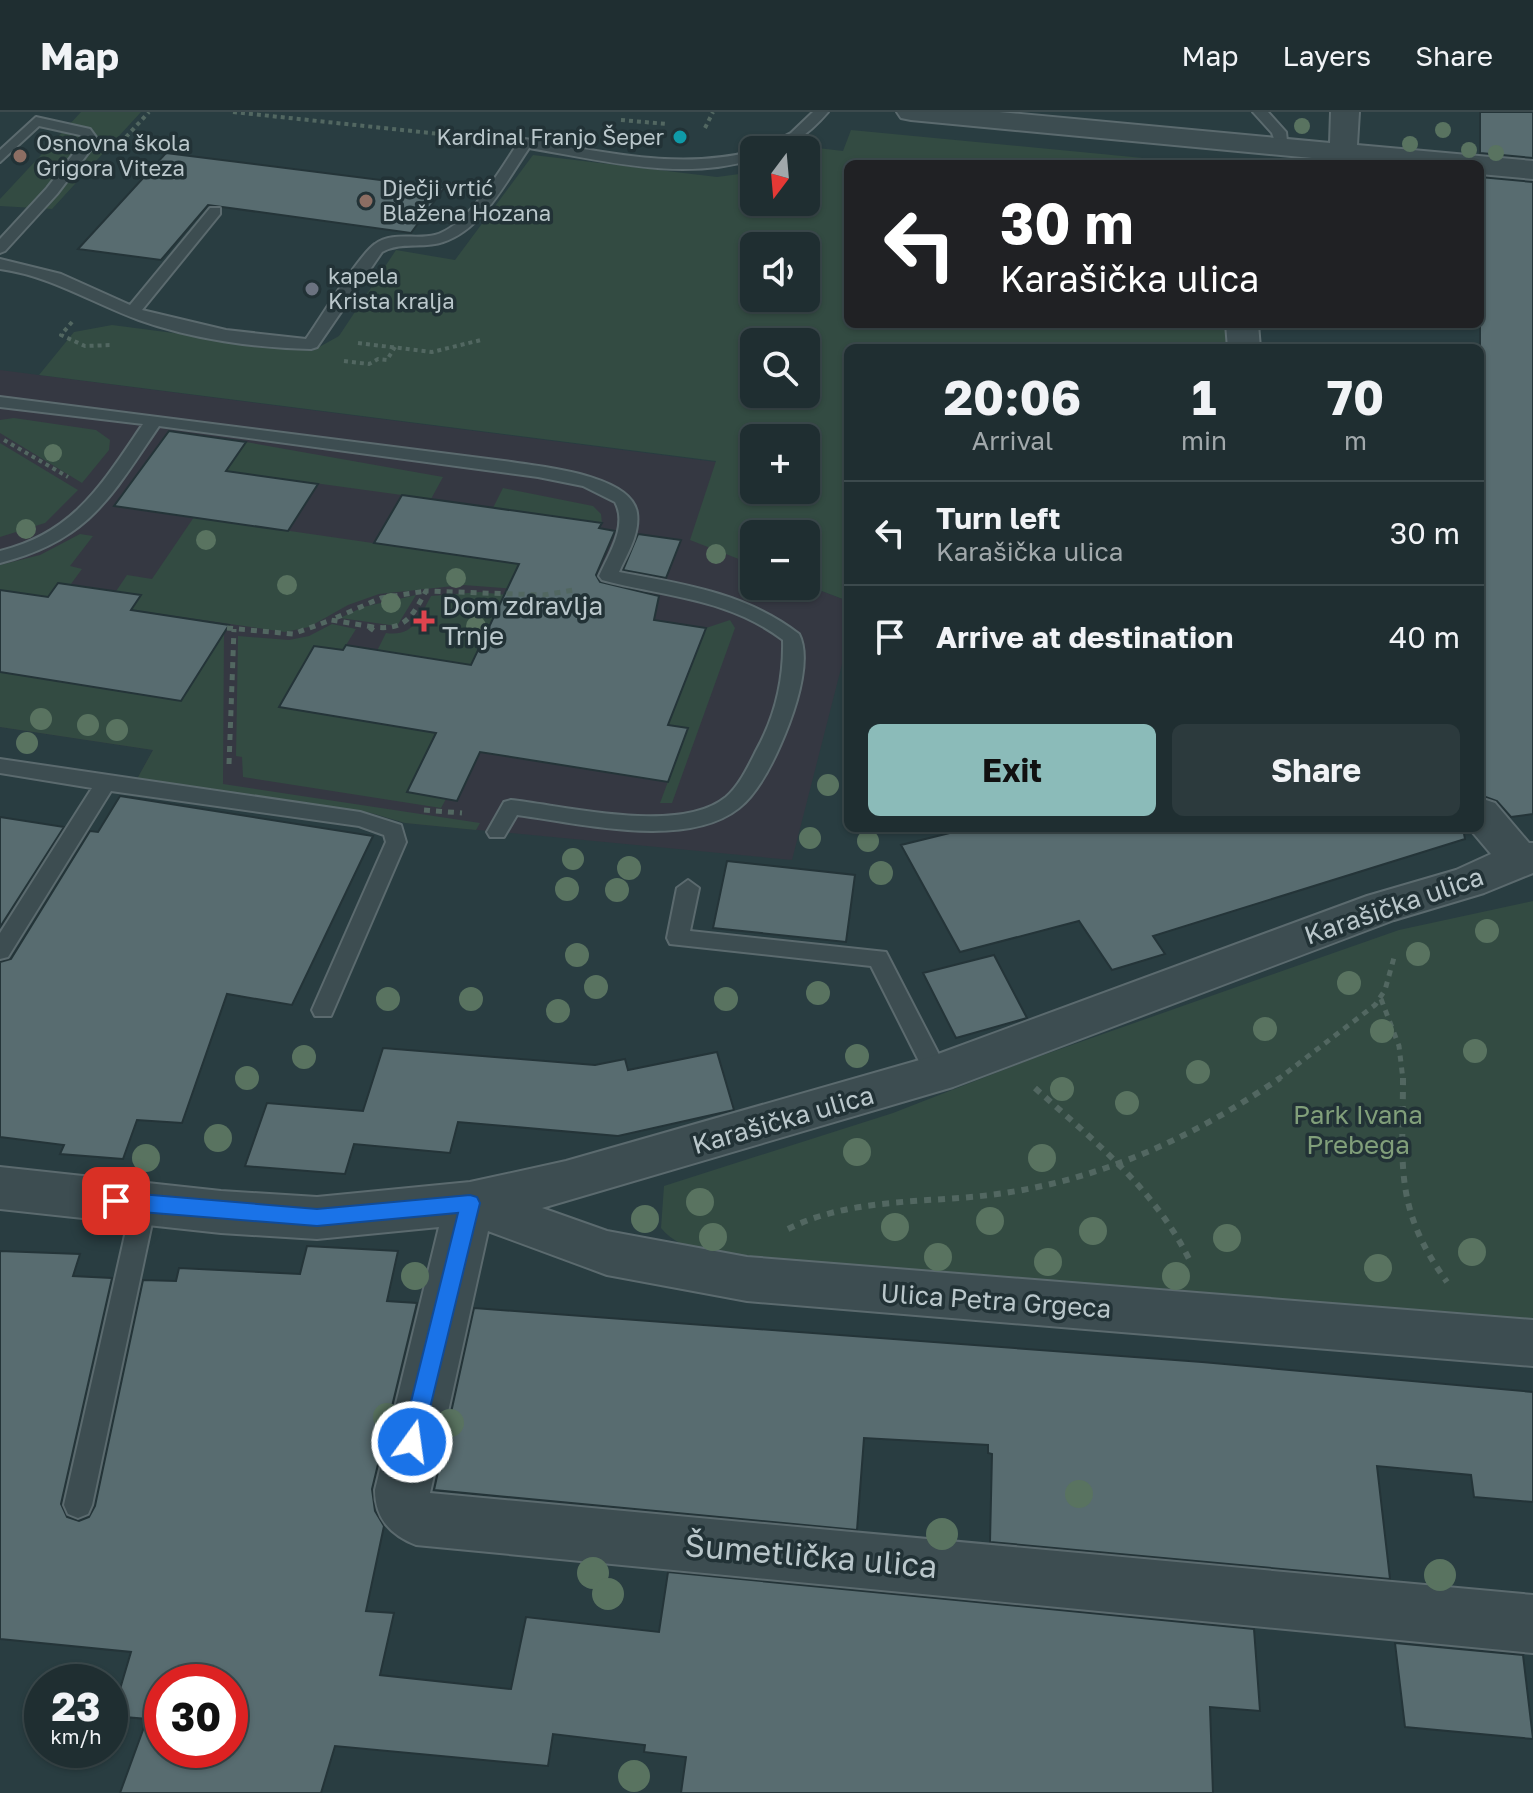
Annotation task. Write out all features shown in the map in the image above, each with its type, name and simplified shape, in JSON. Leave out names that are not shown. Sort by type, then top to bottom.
[{"type":"street","points":[[911,112],[1283,156],[1343,153],[1421,160]]},
{"type":"street","points":[[1343,153],[1345,112]]},
{"type":"street","points":[[1484,165],[1533,170]]},
{"type":"street","points":[[1484,817],[1526,859]]},
{"type":"street","name":"Karašička ulica","points":[[0,1188],[317,1218],[470,1203],[566,1182],[937,1074],[1382,907],[1469,882],[1526,859]]},
{"type":"street","name":"Ulica Petra Grgeca","points":[[470,1203],[607,1253],[747,1279],[1516,1342]]},
{"type":"street","name":"Šumetlička ulica","points":[[470,1203],[405,1469],[401,1497],[408,1514],[416,1518],[1533,1624]]},
{"type":"lane","points":[[796,136],[821,112]]},
{"type":"lane","points":[[1260,112],[1279,132],[1283,156]]},
{"type":"lane","points":[[0,158],[41,116],[85,132],[91,140],[52,191],[0,248]]},
{"type":"lane","points":[[0,264],[43,271],[93,297],[161,323],[305,345],[318,338],[377,249],[393,241],[434,240],[456,230],[492,191],[525,143],[691,166],[740,160]]},
{"type":"lane","points":[[133,312],[215,211]]},
{"type":"lane","points":[[0,402],[533,472],[598,486],[620,496],[629,509],[628,526],[608,576],[722,600],[775,622],[792,638],[795,667],[778,729],[731,804],[704,820],[648,823],[511,807],[497,832]]},
{"type":"lane","points":[[0,557],[57,540],[81,523],[154,421]]},
{"type":"lane","points":[[0,766],[360,819],[394,830],[396,842],[323,1010]]},
{"type":"lane","points":[[0,951],[106,783]]},
{"type":"lane","points":[[688,888],[678,938],[878,958],[937,1074]]},
{"type":"lane","points":[[78,1505],[144,1204]]},
{"type":"path","points":[[233,112],[525,143]]},
{"type":"path","points":[[691,127],[706,128],[713,112]]},
{"type":"path","points":[[617,120],[676,125]]},
{"type":"path","points":[[318,338],[432,352],[481,340]]},
{"type":"path","points":[[0,437],[80,485]]},
{"type":"path","points":[[229,767],[231,628],[288,636],[309,632],[381,598],[426,591],[481,589],[539,595],[568,593],[608,576]]},
{"type":"path","points":[[331,620],[371,629],[393,630],[406,625],[426,591]]},
{"type":"path","points":[[409,808],[452,814],[511,807]]},
{"type":"path","points":[[747,1279],[774,1239],[793,1225],[864,1208],[1063,1184],[1185,1135],[1246,1100],[1318,1051],[1381,999],[1400,941],[1399,930],[1382,907]]},
{"type":"path","points":[[1381,999],[1397,1038],[1403,1074],[1400,1147],[1405,1212],[1418,1241],[1441,1274],[1516,1342]]},
{"type":"path","points":[[1002,1052],[1014,1069],[1118,1164],[1153,1203],[1188,1256],[1211,1318]]},
{"type":"shaded area","name":"Dom zdravlja Trnje","points":[[0,370],[716,462],[740,527],[740,600],[820,600],[820,590],[844,599],[844,657],[792,860],[405,823],[371,813],[137,779],[153,750],[0,727]]},
{"type":"green space","points":[[81,112],[141,112],[52,209],[0,206],[0,199]]},
{"type":"green space","points":[[851,130],[1163,160],[844,160],[844,328],[1227,328],[1228,344],[844,344],[844,599],[820,590],[820,520],[740,520],[740,560],[690,540],[716,461],[39,375],[74,332],[112,325],[312,351],[339,336],[396,250],[455,260],[533,155],[717,177],[740,174],[740,216],[820,216],[820,148],[843,151]]},
{"type":"green space","points":[[14,418],[96,430],[110,440],[109,450],[82,483],[0,433],[0,420]]},
{"type":"green space","points":[[246,442],[443,477],[431,499],[226,471]]},
{"type":"green space","points":[[0,443],[78,490],[45,523],[0,537]]},
{"type":"green space","points":[[503,488],[593,506],[601,514],[602,523],[493,508]]},
{"type":"green space","points":[[194,517],[579,573],[530,590],[463,585],[379,594],[348,605],[309,627],[285,632],[106,606],[127,575],[152,579]]},
{"type":"green space","points":[[80,534],[93,536],[70,566],[82,569],[60,599],[0,590],[0,565],[40,555]]},
{"type":"green space","points":[[480,592],[534,598],[482,643],[471,665],[375,655],[386,633],[409,629],[431,596]]},
{"type":"green space","points":[[416,595],[397,626],[340,618],[363,607]]},
{"type":"green space","points":[[730,620],[735,628],[672,803],[660,803],[688,728],[525,702],[686,678],[706,628]]},
{"type":"green space","points":[[332,624],[356,629],[343,650],[314,646],[279,707],[436,733],[407,792],[446,799],[441,808],[243,777],[242,757],[236,756],[238,636],[289,640],[309,636]]},
{"type":"green space","points":[[224,634],[223,784],[480,823],[476,830],[405,823],[371,813],[137,779],[153,750],[0,727],[0,672],[180,701]]},
{"type":"green space","name":"Park Ivana Prebega","points":[[1533,901],[1533,1321],[755,1258],[692,1248],[670,1237],[661,1228],[664,1186],[893,1113],[1029,1060],[1399,930]]},
{"type":"building","points":[[1480,112],[1533,112],[1533,158],[1480,153]]},
{"type":"building","points":[[166,153],[444,188],[411,233],[208,205],[161,260],[78,249]]},
{"type":"building","points":[[1484,177],[1533,182],[1533,814],[1511,817],[1497,801],[1484,796],[1484,344],[1480,344],[1480,328],[1484,328]]},
{"type":"building","points":[[169,431],[246,442],[226,471],[318,484],[288,531],[114,506]]},
{"type":"building","points":[[402,495],[602,523],[599,528],[615,531],[596,575],[600,582],[659,596],[654,620],[706,628],[668,725],[688,728],[668,782],[480,752],[457,801],[407,792],[436,733],[279,707],[314,646],[343,650],[346,645],[471,665],[519,564],[374,543]]},
{"type":"building","points":[[638,534],[681,540],[666,578],[623,570]]},
{"type":"building","points":[[58,583],[141,595],[131,610],[229,625],[181,701],[0,672],[0,590],[48,597]]},
{"type":"building","points":[[120,796],[373,836],[292,1005],[227,994],[182,1123],[137,1120],[123,1159],[60,1154],[64,1145],[0,1137],[0,962],[11,959],[90,831],[98,832]]},
{"type":"building","points":[[0,817],[64,827],[0,927]]},
{"type":"building","points":[[954,832],[1464,832],[1465,839],[1153,936],[1165,954],[1112,970],[1079,921],[960,952],[901,845]]},
{"type":"building","points":[[727,861],[855,875],[846,942],[713,928]]},
{"type":"building","points":[[994,955],[1027,1018],[956,1038],[923,973]]},
{"type":"building","points":[[383,1048],[595,1065],[625,1059],[628,1070],[717,1052],[734,1110],[618,1136],[458,1122],[450,1153],[354,1144],[345,1174],[245,1166],[267,1103],[363,1111]]},
{"type":"building","points":[[307,1246],[398,1251],[387,1301],[417,1303],[372,1489],[375,1511],[384,1526],[366,1611],[394,1613],[380,1675],[511,1689],[526,1617],[659,1632],[668,1572],[1254,1629],[1260,1711],[1210,1707],[1213,1793],[681,1793],[686,1757],[644,1752],[645,1745],[553,1734],[548,1766],[335,1746],[321,1793],[120,1793],[144,1727],[144,1768],[248,1768],[248,1664],[144,1664],[144,1719],[128,1717],[127,1664],[131,1652],[0,1639],[0,1251],[80,1254],[73,1276],[112,1278],[61,1504],[67,1517],[79,1521],[89,1517],[95,1506],[143,1280],[176,1281],[179,1268],[300,1274]]},
{"type":"building","points":[[474,1308],[1202,1362],[1533,1392],[1533,1502],[1474,1497],[1471,1475],[1377,1466],[1390,1579],[990,1542],[992,1454],[988,1453],[988,1445],[864,1438],[857,1530],[434,1490]]},
{"type":"building","points":[[1395,1643],[1523,1655],[1533,1739],[1405,1727]]},
{"type":"place","name":"Kardinal Franjo Šeper","points":[[680,137]]},
{"type":"place","name":"Osnovna škola Grigora Viteza","points":[[20,156]]},
{"type":"place","name":"Dječji vrtić Blažena Hozana","points":[[366,201]]},
{"type":"place","name":"kapela Krista kralja","points":[[312,289]]},
{"type":"place","name":"Dom zdravlja Trnje","points":[[424,621]]},
{"type":"route","points":[[116,1201],[317,1218],[470,1203],[412,1442]]}]
